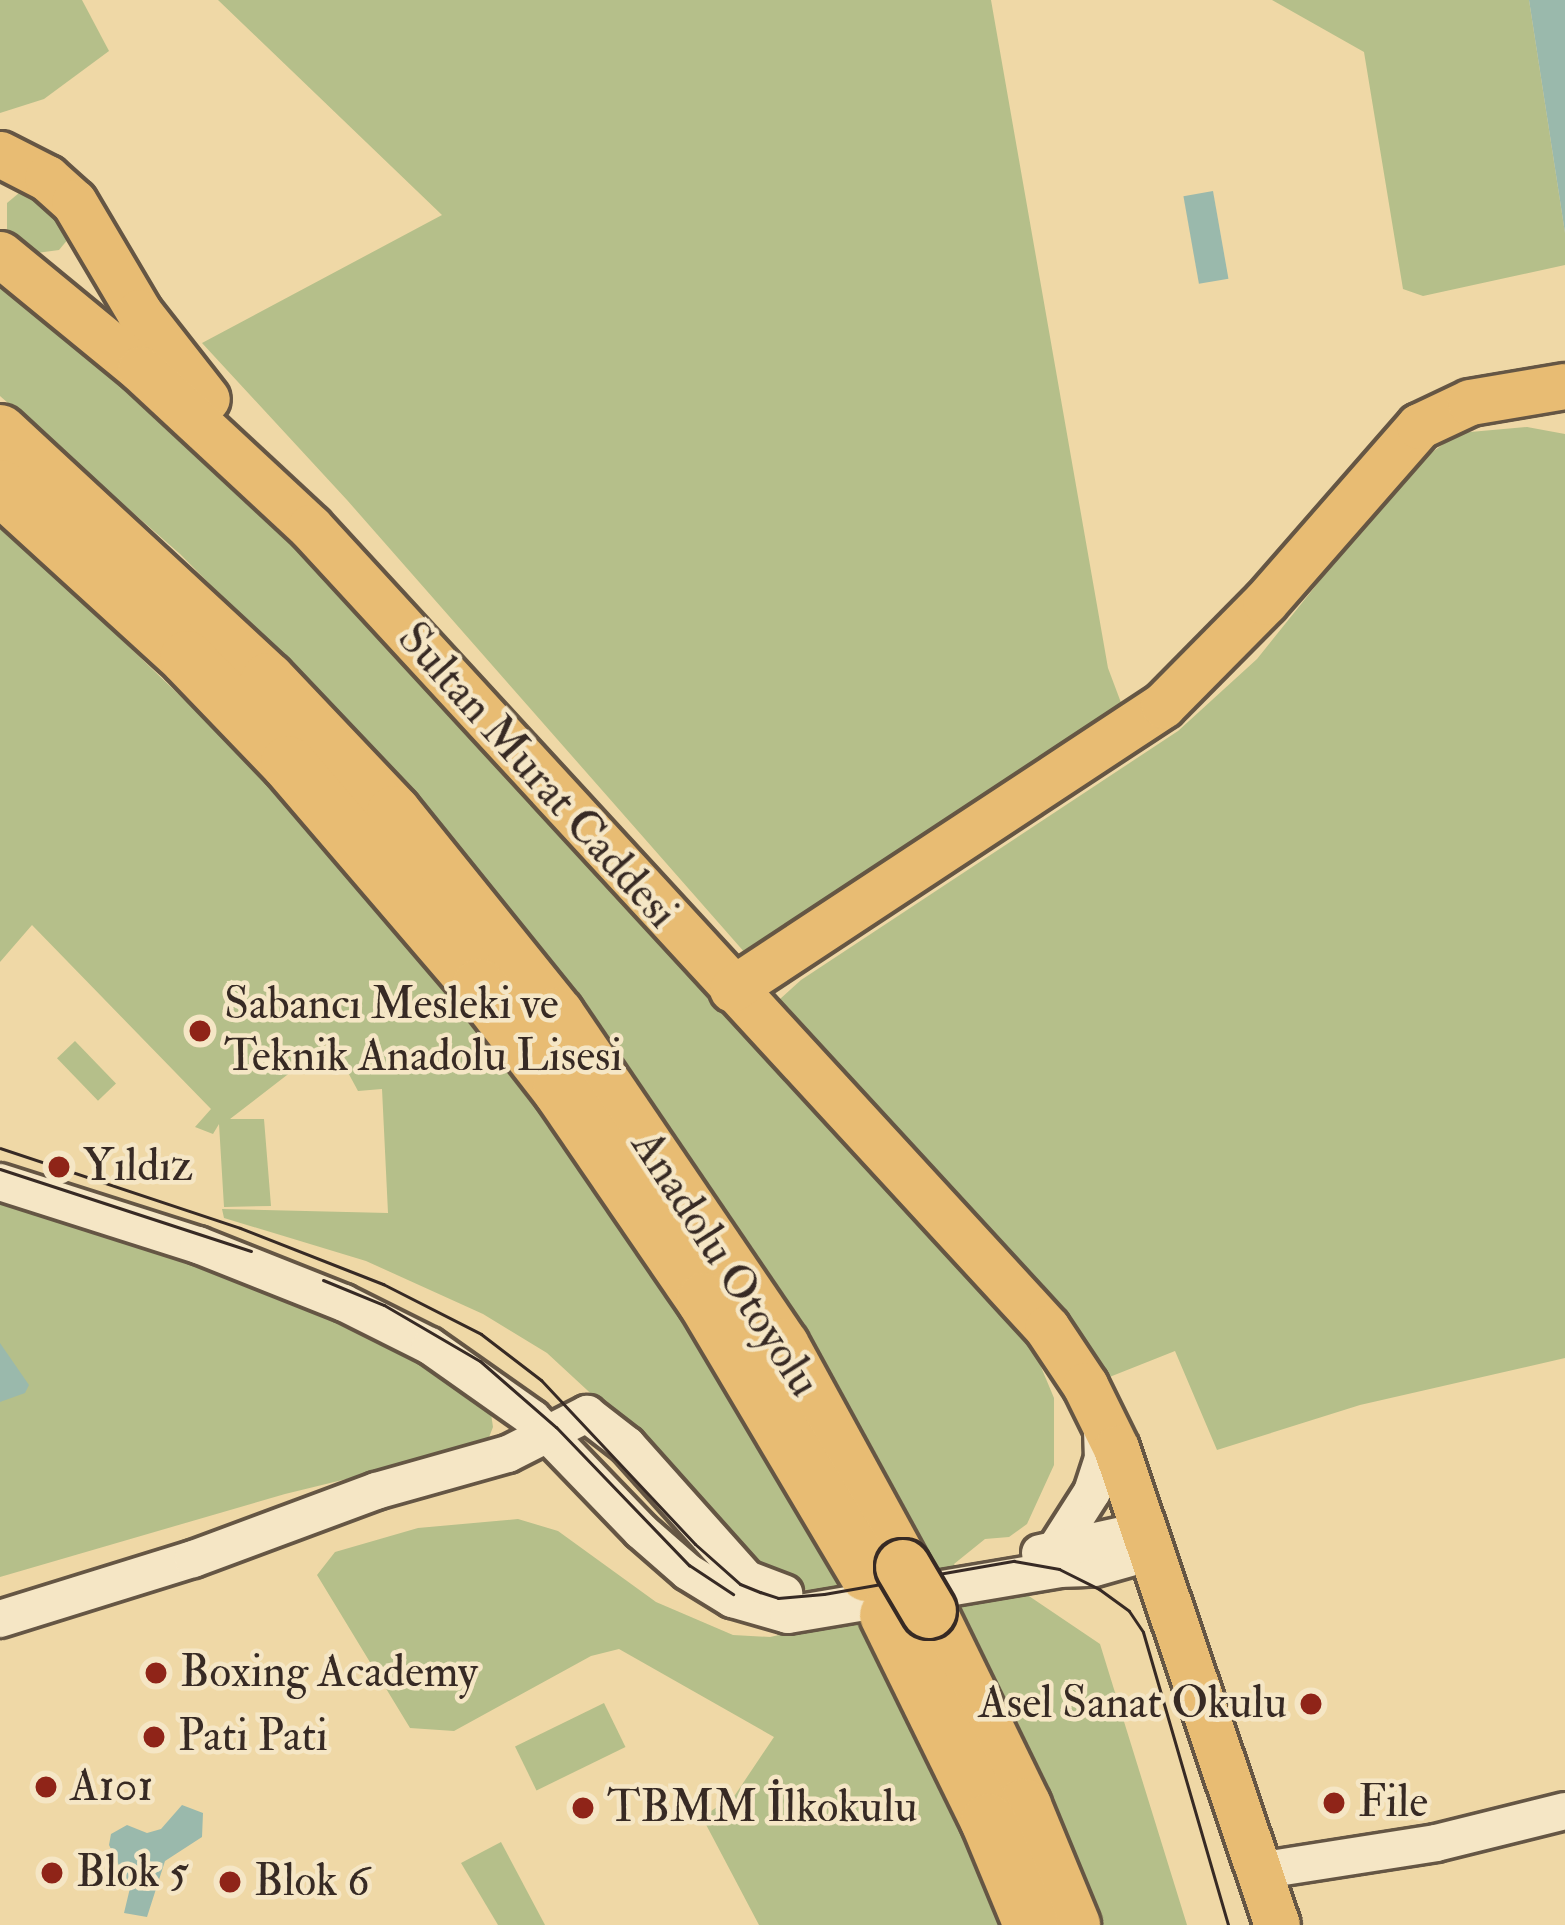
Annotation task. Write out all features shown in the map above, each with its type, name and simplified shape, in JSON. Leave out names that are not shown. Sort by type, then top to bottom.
[{"type":"highway","name":"Anadolu Otoyolu","points":[[0,432],[268,680],[394,813],[557,1015],[782,1346],[896,1592],[1031,1925]]},
{"type":"highway","name":"Anadolu Otoyolu","points":[[0,487],[187,658],[288,763],[560,1090],[896,1592],[1024,1806],[1073,1925]]},
{"type":"main road","points":[[11,170],[74,202],[173,359],[310,527]]},
{"type":"main road","points":[[14,265],[64,273],[95,231]]},
{"type":"main road","name":"Sultan Murat Caddesi","points":[[14,265],[140,369],[310,527],[1046,1328],[1102,1420],[1258,1871]]},
{"type":"main road","points":[[732,989],[1163,705],[1265,602],[1420,426],[1470,402],[1565,386]]},
{"type":"main road","points":[[1258,1871],[1277,1925]]},
{"type":"street","points":[[0,1182],[199,1246],[314,1290],[430,1346],[548,1433],[688,1572],[732,1599],[788,1615],[1150,1558]]},
{"type":"street","points":[[473,1463],[493,1427],[478,1377]]},
{"type":"street","points":[[0,1619],[473,1463],[548,1433],[576,1415],[598,1420],[644,1463],[718,1552],[746,1579],[775,1593],[823,1591],[1055,1550],[1150,1558]]},
{"type":"street","points":[[1055,1550],[1092,1492],[1102,1459],[1102,1420]]},
{"type":"street","points":[[341,1505],[384,1503],[544,1464],[579,1463]]},
{"type":"street","points":[[1258,1871],[1436,1843],[1565,1811]]},
{"type":"green space","points":[[0,0],[82,0],[109,51],[44,99],[0,113]]},
{"type":"green space","points":[[218,0],[991,0],[1108,668],[1123,708],[746,954],[347,500],[202,343],[442,215]]},
{"type":"green space","points":[[1272,0],[1529,0],[1565,233],[1565,265],[1423,296],[1403,289],[1364,52]]},
{"type":"green space","points":[[25,188],[45,194],[69,238],[59,250],[29,254],[7,239],[7,203]]},
{"type":"green space","points":[[0,281],[219,452],[1026,1331],[1054,1398],[1054,1465],[1027,1524],[1009,1537],[985,1539],[954,1564],[971,1596],[1020,1590],[1100,1644],[1187,1925],[1102,1925],[955,1601],[871,1445],[731,1217],[580,1003],[288,663],[180,554],[0,396]]},
{"type":"green space","points":[[1527,427],[1565,434],[1565,1358],[1360,1405],[1217,1450],[1175,1351],[1107,1378],[769,1009],[801,980],[1178,731],[1257,659],[1411,467],[1459,433]]},
{"type":"green space","points":[[0,523],[271,783],[532,1094],[747,1420],[836,1578],[958,1826],[1001,1925],[759,1925],[702,1817],[735,1795],[774,1737],[619,1649],[591,1656],[454,1731],[410,1728],[317,1575],[335,1552],[418,1528],[518,1519],[558,1531],[656,1602],[733,1635],[770,1637],[852,1619],[769,1566],[767,1583],[600,1402],[547,1353],[483,1314],[366,1261],[224,1218],[222,1209],[388,1213],[382,1089],[358,1091],[331,1041],[230,1119],[264,1119],[271,1206],[224,1207],[219,1124],[213,1134],[195,1127],[211,1109],[32,925],[0,962]]},
{"type":"green space","points":[[75,1041],[116,1083],[98,1101],[57,1058]]},
{"type":"green space","points":[[0,1200],[211,1271],[311,1291],[430,1346],[490,1407],[493,1427],[486,1445],[285,1494],[0,1577]]},
{"type":"green space","points":[[604,1703],[625,1747],[536,1790],[515,1746]]},
{"type":"green space","points":[[501,1842],[545,1925],[498,1925],[461,1863]]},
{"type":"shaded area","points":[[1529,0],[1565,0],[1565,233]]},
{"type":"shaded area","points":[[1213,191],[1228,279],[1199,284],[1183,196]]},
{"type":"shaded area","points":[[0,1343],[29,1385],[25,1393],[0,1402]]},
{"type":"shaded area","points":[[182,1805],[203,1813],[202,1837],[165,1861],[147,1917],[124,1913],[130,1888],[109,1845],[111,1834],[127,1825],[147,1833],[161,1829]]},
{"type":"tram line","points":[[0,1148],[240,1228],[383,1284],[481,1334],[541,1380],[695,1544],[740,1584],[778,1598],[1014,1561],[1059,1569],[1099,1589],[1129,1611],[1143,1632],[1228,1925]]},
{"type":"tram line","points":[[0,1169],[251,1251]]},
{"type":"tram line","points":[[323,1280],[384,1305],[480,1361],[556,1427],[689,1565],[733,1594]]},
{"type":"place","name":"Sabancı Mesleki ve Teknik Anadolu Lisesi","points":[[200,1031]]},
{"type":"place","name":"Yıldız","points":[[59,1167]]},
{"type":"place","name":"Boxing Academy","points":[[156,1673]]},
{"type":"place","name":"Asel Sanat Okulu","points":[[1311,1704]]},
{"type":"place","name":"Pati Pati","points":[[154,1737]]},
{"type":"place","name":"A101","points":[[46,1787]]},
{"type":"place","name":"File","points":[[1334,1803]]},
{"type":"place","name":"TBMM İlkokulu","points":[[583,1808]]},
{"type":"place","name":"Blok 5","points":[[52,1873]]},
{"type":"place","name":"Blok 6","points":[[230,1882]]}]
